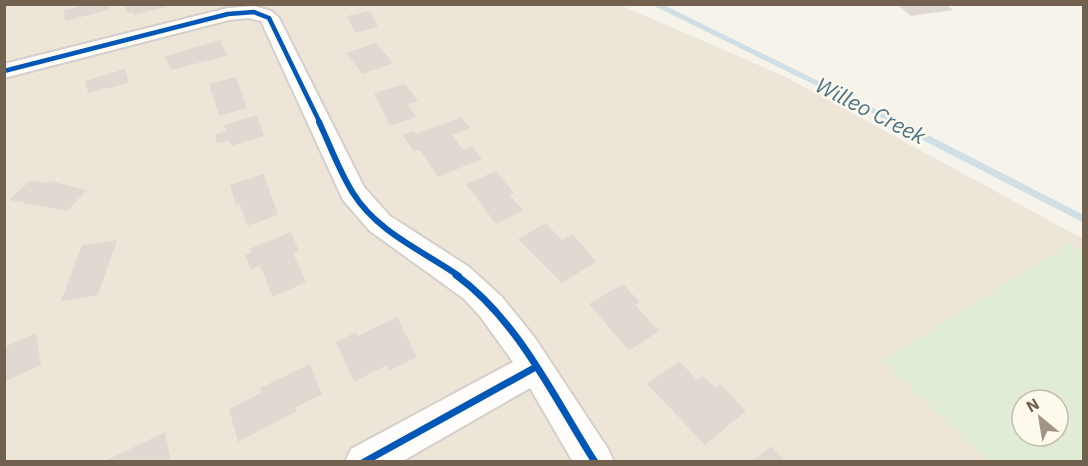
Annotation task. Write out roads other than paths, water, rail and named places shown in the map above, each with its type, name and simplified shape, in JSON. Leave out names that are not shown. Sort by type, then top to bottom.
[{"type":"street","points":[[4,71],[228,14],[260,8],[269,18],[353,194],[365,211],[406,245],[447,268],[473,288],[500,315],[595,462]]},
{"type":"street","points":[[364,462],[534,368]]},
{"type":"waterway","name":"Willeo Creek","points":[[656,4],[898,123]]},
{"type":"waterway","name":"Willeo Creek","points":[[895,122],[1084,219]]}]
